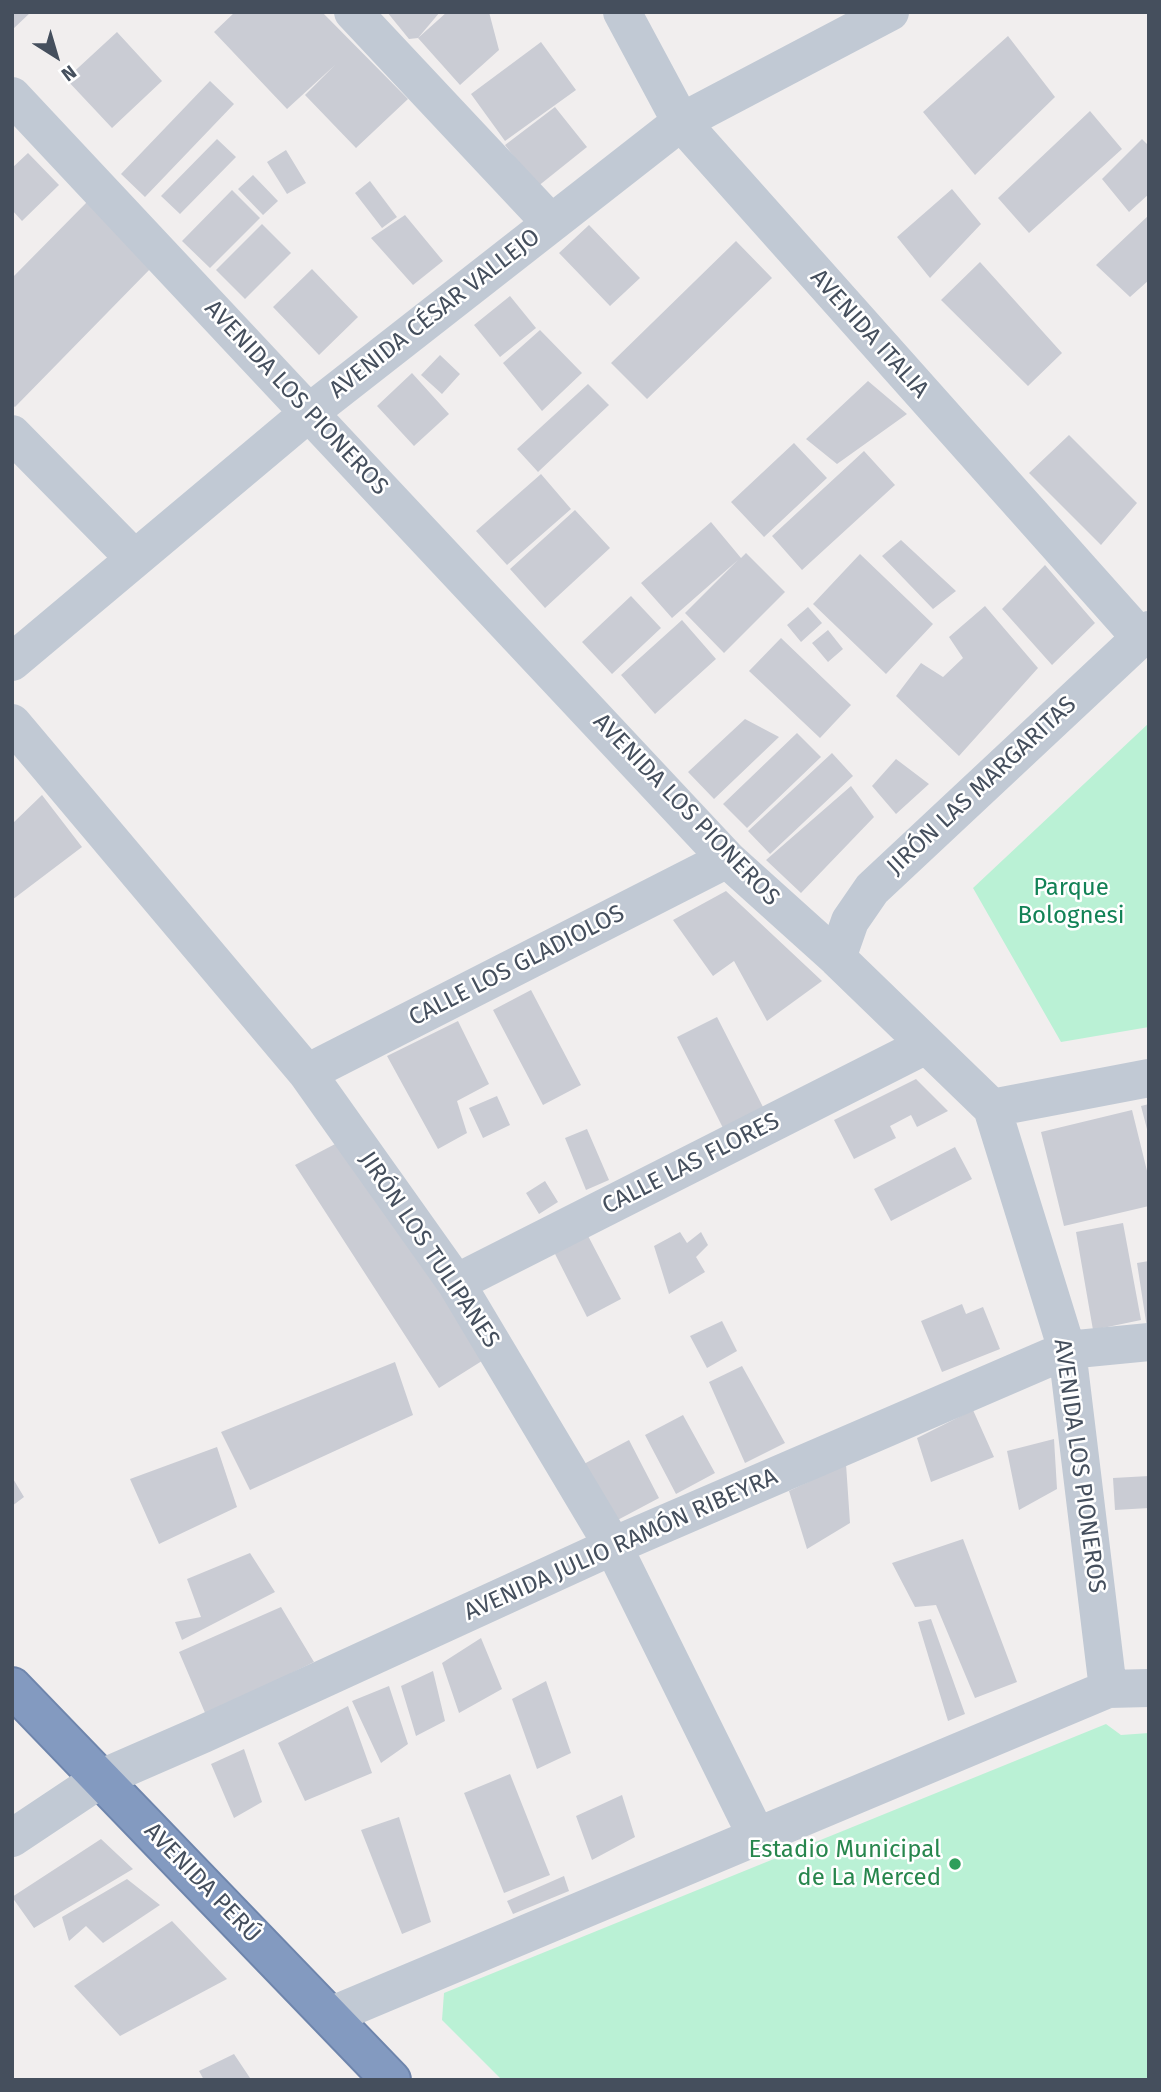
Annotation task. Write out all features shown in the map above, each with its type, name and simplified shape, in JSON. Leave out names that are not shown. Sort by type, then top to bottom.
[{"type":"highway","name":"AVENIDA PERÚ","points":[[12,1686],[391,2080]]},
{"type":"street","points":[[353,12],[551,223]]},
{"type":"street","name":"AVENIDA ITALIA","points":[[622,12],[681,122],[1145,634]]},
{"type":"street","name":"AVENIDA CÉSAR VALLEJO","points":[[12,662],[310,412],[681,122],[882,14]]},
{"type":"street","name":"AVENIDA LOS PIONEROS","points":[[12,96],[727,859],[837,958],[992,1108],[1067,1350],[1108,1689]]},
{"type":"street","points":[[12,435],[134,558]]},
{"type":"street","name":"JIRÓN LAS MARGARITAS","points":[[837,958],[850,921],[872,889],[1145,634]]},
{"type":"street","name":"JIRÓN LOS TULIPANES","points":[[12,723],[307,1073],[456,1283],[613,1546],[757,1837]]},
{"type":"street","name":"CALLE LOS GLADIOLOS","points":[[307,1073],[727,859]]},
{"type":"street","name":"CALLE LAS FLORES","points":[[456,1283],[926,1045]]},
{"type":"street","points":[[992,1108],[1149,1078]]},
{"type":"street","name":"AVENIDA JULIO RAMÓN RIBEYRA","points":[[12,1838],[102,1778],[613,1546],[1067,1350],[1149,1342]]},
{"type":"street","points":[[330,2016],[1108,1689],[1149,1688]]},
{"type":"green space","name":"Parque Bolognesi","points":[[1149,723],[1149,1027],[1061,1042],[973,888]]},
{"type":"green space","name":"Estadio Municipal de La Merced","points":[[1106,1724],[1121,1735],[1149,1733],[1149,2080],[502,2080],[442,2020],[444,1993]]},
{"type":"building","points":[[12,12],[31,12],[12,30]]},
{"type":"building","points":[[235,12],[322,12],[408,99],[356,148],[305,95],[335,65],[287,109],[214,32]]},
{"type":"building","points":[[387,12],[440,12],[418,38],[409,39]]},
{"type":"building","points":[[447,12],[489,12],[499,50],[460,85],[418,38]]},
{"type":"building","points":[[117,32],[162,81],[112,128],[66,79]]},
{"type":"building","points":[[1008,36],[1055,97],[975,175],[923,112]]},
{"type":"building","points":[[541,42],[576,90],[505,141],[471,94]]},
{"type":"building","points":[[210,81],[234,104],[145,197],[121,174]]},
{"type":"building","points":[[555,107],[587,147],[537,187],[505,145]]},
{"type":"building","points":[[1090,111],[1122,149],[1029,233],[998,198]]},
{"type":"building","points":[[217,139],[236,157],[180,214],[161,196]]},
{"type":"building","points":[[1142,139],[1149,146],[1149,194],[1129,212],[1102,179]]},
{"type":"building","points":[[286,150],[306,183],[287,194],[267,162]]},
{"type":"building","points":[[28,153],[59,185],[22,221],[12,210],[12,168]]},
{"type":"building","points":[[253,175],[278,201],[263,215],[238,189]]},
{"type":"building","points":[[370,181],[397,217],[382,228],[355,193]]},
{"type":"building","points":[[952,189],[981,224],[930,278],[897,237]]},
{"type":"building","points":[[232,190],[260,218],[210,268],[182,241]]},
{"type":"building","points":[[87,202],[153,266],[15,407],[12,405],[12,278]]},
{"type":"building","points":[[405,215],[443,261],[413,285],[371,238]]},
{"type":"building","points":[[1149,215],[1149,280],[1130,297],[1096,265]]},
{"type":"building","points":[[262,224],[291,253],[245,299],[216,270]]},
{"type":"building","points":[[589,225],[640,278],[610,306],[559,253]]},
{"type":"building","points":[[736,241],[772,278],[647,399],[611,363]]},
{"type":"building","points":[[980,262],[1062,353],[1028,386],[941,300]]},
{"type":"building","points":[[312,269],[358,317],[319,355],[273,307]]},
{"type":"building","points":[[510,296],[536,328],[500,357],[474,325]]},
{"type":"building","points":[[540,330],[582,373],[542,411],[503,363]]},
{"type":"building","points":[[440,355],[460,374],[442,394],[421,375]]},
{"type":"building","points":[[412,373],[449,414],[414,446],[377,406]]},
{"type":"building","points":[[868,381],[907,414],[837,464],[806,439]]},
{"type":"building","points":[[588,384],[609,405],[538,472],[517,449]]},
{"type":"building","points":[[1069,435],[1137,503],[1101,545],[1029,473]]},
{"type":"building","points":[[794,443],[827,478],[764,537],[731,502]]},
{"type":"building","points":[[864,451],[895,485],[802,570],[772,536]]},
{"type":"building","points":[[541,474],[571,509],[507,565],[476,531]]},
{"type":"building","points":[[575,510],[610,548],[545,608],[510,569]]},
{"type":"building","points":[[711,522],[741,558],[746,553],[785,592],[724,653],[685,613],[738,560],[672,618],[641,583]]},
{"type":"building","points":[[901,540],[956,591],[933,609],[882,556]]},
{"type":"building","points":[[860,554],[933,624],[886,674],[813,604]]},
{"type":"building","points":[[1045,565],[1095,623],[1052,665],[1002,609]]},
{"type":"building","points":[[631,596],[661,628],[612,674],[582,642]]},
{"type":"building","points":[[985,606],[1038,668],[959,756],[896,696],[921,663],[943,677],[963,658],[949,637]]},
{"type":"building","points":[[808,607],[822,623],[801,642],[787,625]]},
{"type":"building","points":[[682,620],[716,659],[655,714],[621,675]]},
{"type":"building","points":[[828,630],[843,649],[828,662],[812,643]]},
{"type":"building","points":[[781,638],[851,705],[820,738],[749,671]]},
{"type":"building","points":[[745,719],[779,737],[714,799],[688,772]]},
{"type":"building","points":[[797,733],[821,757],[747,828],[723,804]]},
{"type":"building","points":[[832,753],[853,776],[770,854],[748,831]]},
{"type":"building","points":[[896,759],[929,784],[896,814],[872,786]]},
{"type":"building","points":[[851,786],[874,817],[801,893],[766,860]]},
{"type":"building","points":[[42,795],[82,847],[12,900],[12,824]]},
{"type":"building","points":[[726,891],[822,981],[767,1021],[734,961],[713,976],[673,920]]},
{"type":"building","points":[[531,990],[581,1085],[543,1105],[493,1010]]},
{"type":"building","points":[[717,1017],[763,1107],[723,1128],[677,1037]]},
{"type":"building","points":[[458,1021],[489,1084],[457,1101],[467,1133],[438,1149],[387,1056]]},
{"type":"building","points":[[916,1079],[948,1111],[917,1127],[911,1115],[890,1126],[896,1138],[854,1159],[834,1120]]},
{"type":"building","points":[[497,1096],[510,1125],[483,1138],[469,1108]]},
{"type":"building","points":[[1149,1104],[1149,1133],[1148,1133],[1141,1106]]},
{"type":"building","points":[[1132,1110],[1149,1179],[1149,1206],[1064,1226],[1041,1132]]},
{"type":"building","points":[[587,1129],[609,1180],[586,1190],[565,1138]]},
{"type":"building","points":[[339,1142],[485,1359],[439,1388],[295,1165]]},
{"type":"building","points":[[955,1147],[972,1179],[891,1221],[874,1189]]},
{"type":"building","points":[[545,1181],[558,1202],[539,1214],[526,1193]]},
{"type":"building","points":[[1123,1223],[1141,1320],[1093,1330],[1076,1232]]},
{"type":"building","points":[[586,1232],[621,1299],[587,1317],[553,1250]]},
{"type":"building","points":[[680,1232],[687,1243],[701,1232],[708,1245],[696,1257],[705,1272],[669,1294],[654,1246]]},
{"type":"building","points":[[1149,1261],[1149,1328],[1147,1328],[1137,1263]]},
{"type":"building","points":[[962,1304],[966,1314],[983,1307],[1000,1349],[942,1372],[921,1321]]},
{"type":"building","points":[[722,1321],[737,1351],[707,1368],[690,1336]]},
{"type":"building","points":[[395,1362],[413,1415],[250,1490],[221,1432]]},
{"type":"building","points":[[742,1366],[785,1443],[745,1463],[709,1382]]},
{"type":"building","points":[[973,1410],[994,1457],[931,1482],[917,1438]]},
{"type":"building","points":[[683,1415],[715,1473],[676,1494],[645,1435]]},
{"type":"building","points":[[1054,1439],[1057,1489],[1019,1510],[1007,1451]]},
{"type":"building","points":[[629,1440],[659,1498],[612,1523],[582,1465]]},
{"type":"building","points":[[217,1447],[237,1507],[159,1544],[130,1479]]},
{"type":"building","points":[[846,1464],[850,1523],[807,1549],[789,1491]]},
{"type":"building","points":[[1149,1476],[1149,1508],[1115,1510],[1113,1478]]},
{"type":"building","points":[[12,1477],[24,1497],[12,1506]]},
{"type":"building","points":[[963,1539],[1017,1682],[975,1698],[936,1605],[915,1607],[892,1563]]},
{"type":"building","points":[[250,1553],[275,1592],[182,1640],[175,1622],[201,1617],[187,1579]]},
{"type":"building","points":[[281,1607],[314,1662],[206,1715],[179,1652]]},
{"type":"building","points":[[931,1619],[965,1714],[948,1721],[918,1622]]},
{"type":"building","points":[[481,1638],[502,1689],[459,1713],[442,1663]]},
{"type":"building","points":[[433,1671],[445,1721],[416,1736],[401,1686]]},
{"type":"building","points":[[546,1681],[571,1753],[537,1769],[512,1699]]},
{"type":"building","points":[[389,1686],[408,1744],[381,1763],[352,1701]]},
{"type":"building","points":[[348,1706],[372,1773],[305,1801],[278,1743]]},
{"type":"building","points":[[244,1749],[262,1802],[234,1818],[211,1764]]},
{"type":"building","points":[[510,1774],[550,1875],[504,1893],[464,1793]]},
{"type":"building","points":[[622,1795],[635,1837],[592,1860],[576,1816]]},
{"type":"building","points":[[399,1817],[431,1922],[402,1934],[361,1830]]},
{"type":"building","points":[[101,1839],[133,1869],[34,1928],[12,1897]]},
{"type":"building","points":[[564,1876],[569,1891],[513,1914],[507,1901]]},
{"type":"building","points":[[127,1879],[160,1905],[103,1943],[86,1926],[69,1941],[62,1917]]},
{"type":"building","points":[[172,1921],[227,1979],[120,2036],[74,1986]]},
{"type":"building","points":[[234,2054],[250,2078],[204,2080],[199,2071]]},
{"type":"place","name":"Estadio Municipal de La Merced","points":[[955,1864]]}]
